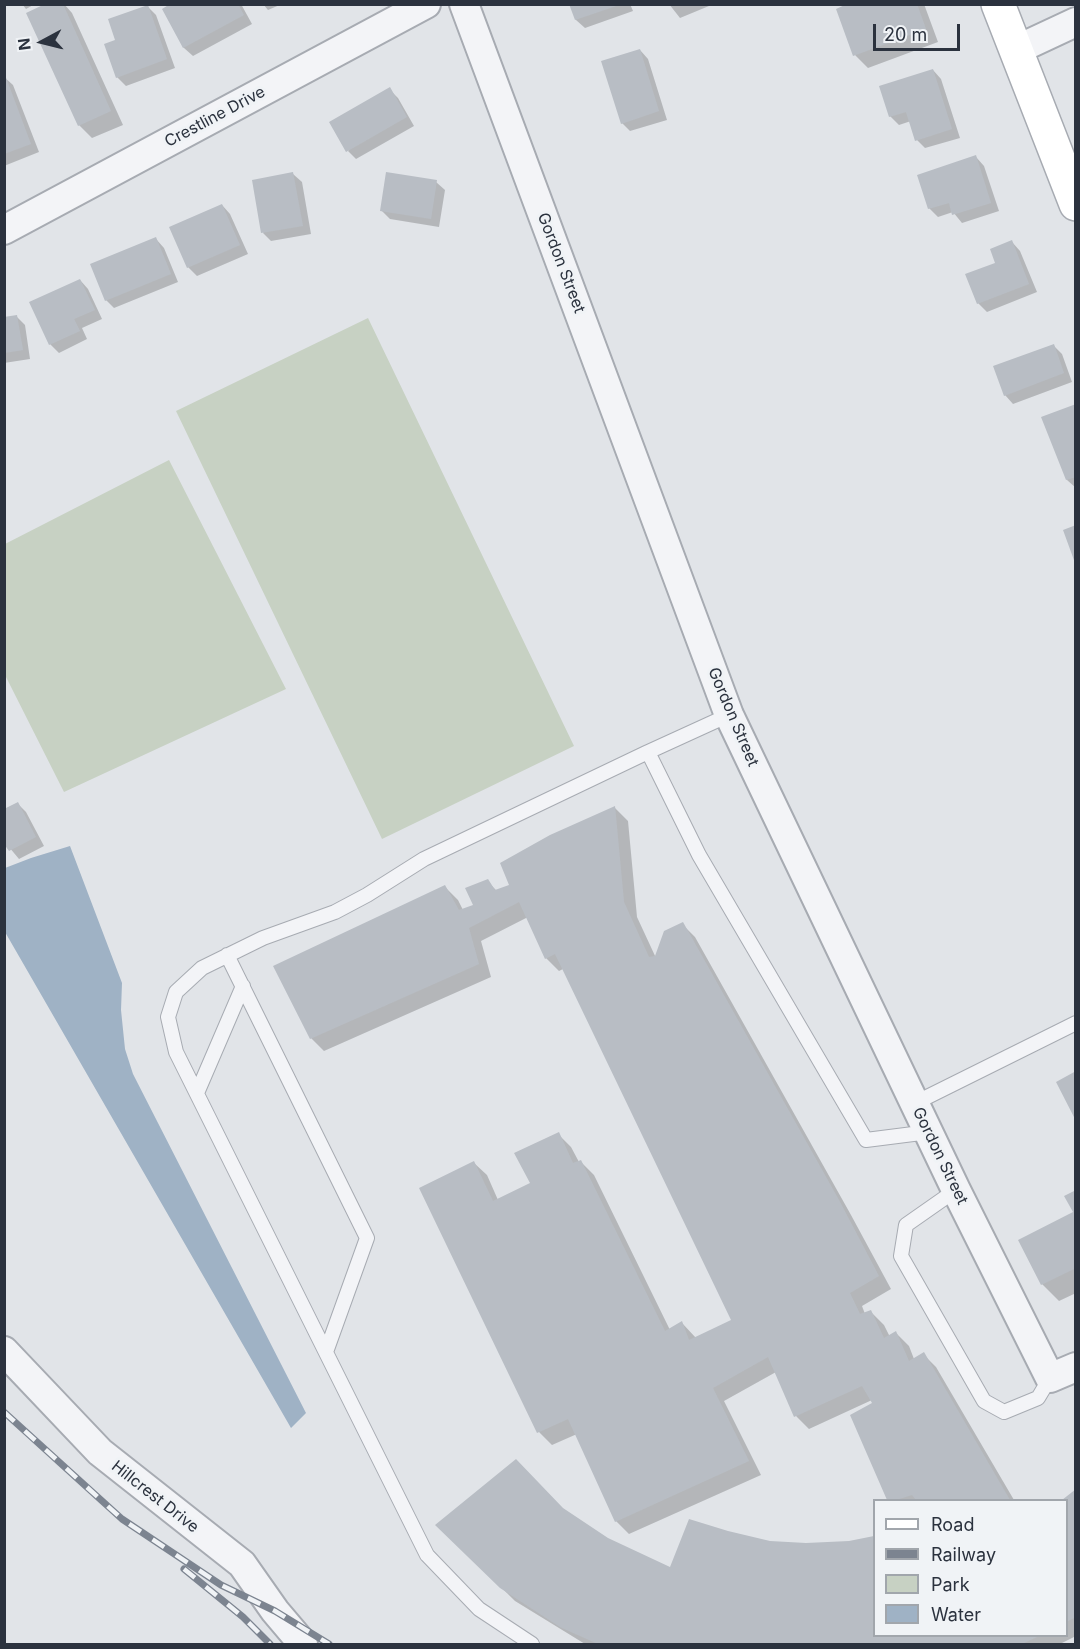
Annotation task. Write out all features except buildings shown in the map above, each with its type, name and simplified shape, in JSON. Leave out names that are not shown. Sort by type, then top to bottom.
[{"type":"street","name":"Crestline Drive","points":[[4,230],[426,4]]},
{"type":"street","name":"Gordon Street","points":[[464,4],[729,715],[956,1190],[1050,1378]]},
{"type":"street","points":[[998,4],[1076,204]]},
{"type":"street","points":[[1016,50],[1076,22]]},
{"type":"street","name":"Hillcrest Drive","points":[[4,1351],[100,1452],[242,1564],[275,1611],[303,1644]]},
{"type":"street","points":[[1050,1378],[1076,1367]]},
{"type":"lane","points":[[531,1644],[479,1609],[427,1555],[176,1052],[168,1017],[176,992],[202,968],[263,938],[335,912],[424,859],[729,715]]},
{"type":"lane","points":[[648,752],[699,855],[866,1140],[929,1132]]},
{"type":"lane","points":[[227,955],[368,1238],[326,1352]]},
{"type":"lane","points":[[197,1093],[243,986]]},
{"type":"lane","points":[[915,1103],[1076,1023]]},
{"type":"lane","points":[[956,1190],[906,1225],[901,1256],[984,1401],[1004,1412],[1038,1398],[1050,1378]]},
{"type":"green space","points":[[368,318],[574,746],[382,839],[176,411]]},
{"type":"green space","points":[[169,460],[286,689],[64,792],[5,675],[5,544]]},
{"type":"water","points":[[70,846],[122,983],[121,1010],[125,1049],[133,1074],[306,1413],[291,1428],[5,932],[5,868]]},
{"type":"railway","points":[[4,1412],[122,1519],[221,1585],[275,1611],[329,1644]]},
{"type":"railway","points":[[184,1569],[243,1617],[270,1644]]}]
